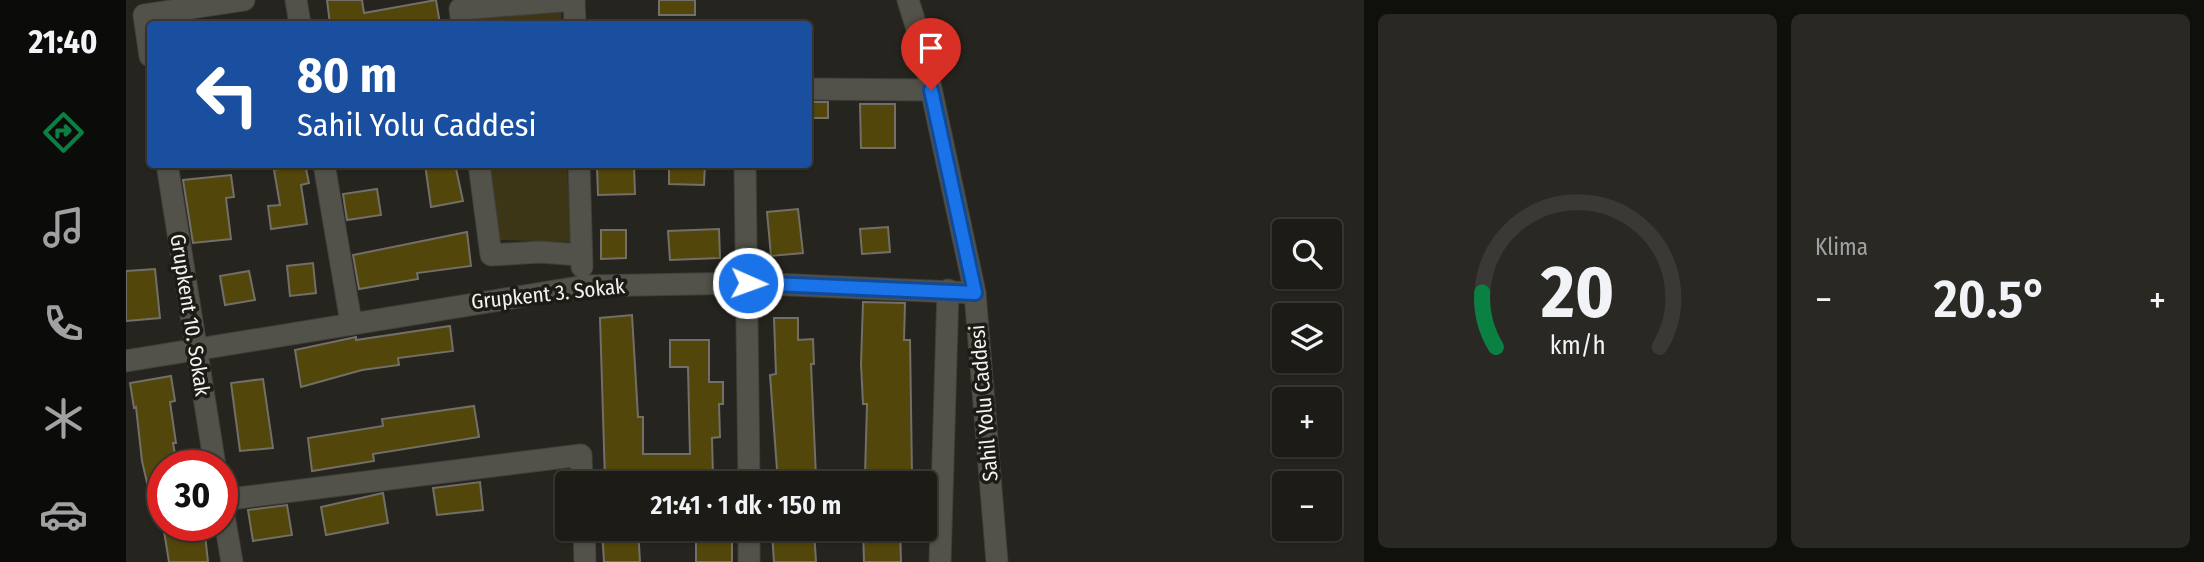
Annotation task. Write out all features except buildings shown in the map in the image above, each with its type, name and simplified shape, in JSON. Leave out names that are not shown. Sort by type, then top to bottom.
[{"type":"street","points":[[147,36],[144,15],[244,0]]},
{"type":"street","points":[[296,0],[300,21]]},
{"type":"street","points":[[460,11],[574,0],[575,21]]},
{"type":"street","name":"Sahil Yolu Caddesi","points":[[908,0],[931,90],[975,293],[997,562]]},
{"type":"street","points":[[812,89],[931,90]]},
{"type":"street","name":"Grupkent 10. Sokak","points":[[168,168],[212,450]]},
{"type":"street","points":[[325,168],[351,321]]},
{"type":"street","points":[[480,168],[491,255],[541,252],[580,255]]},
{"type":"street","points":[[579,168],[580,255],[585,286]]},
{"type":"street","points":[[745,168],[749,471]]},
{"type":"street","name":"Grupkent 3. Sokak","points":[[126,361],[195,351],[351,321],[585,286],[748,283],[975,293]]},
{"type":"street","points":[[940,562],[948,290]]},
{"type":"street","points":[[238,500],[581,455],[582,471]]},
{"type":"street","points":[[228,541],[232,562]]},
{"type":"street","points":[[584,541],[585,562]]},
{"type":"street","points":[[749,541],[749,562]]},
{"type":"shaded area","points":[[561,11],[562,21],[470,21],[469,18]]},
{"type":"shaded area","points":[[487,168],[567,168],[571,242],[496,240]]},
{"type":"route","points":[[748,283],[975,293],[931,90]]}]
